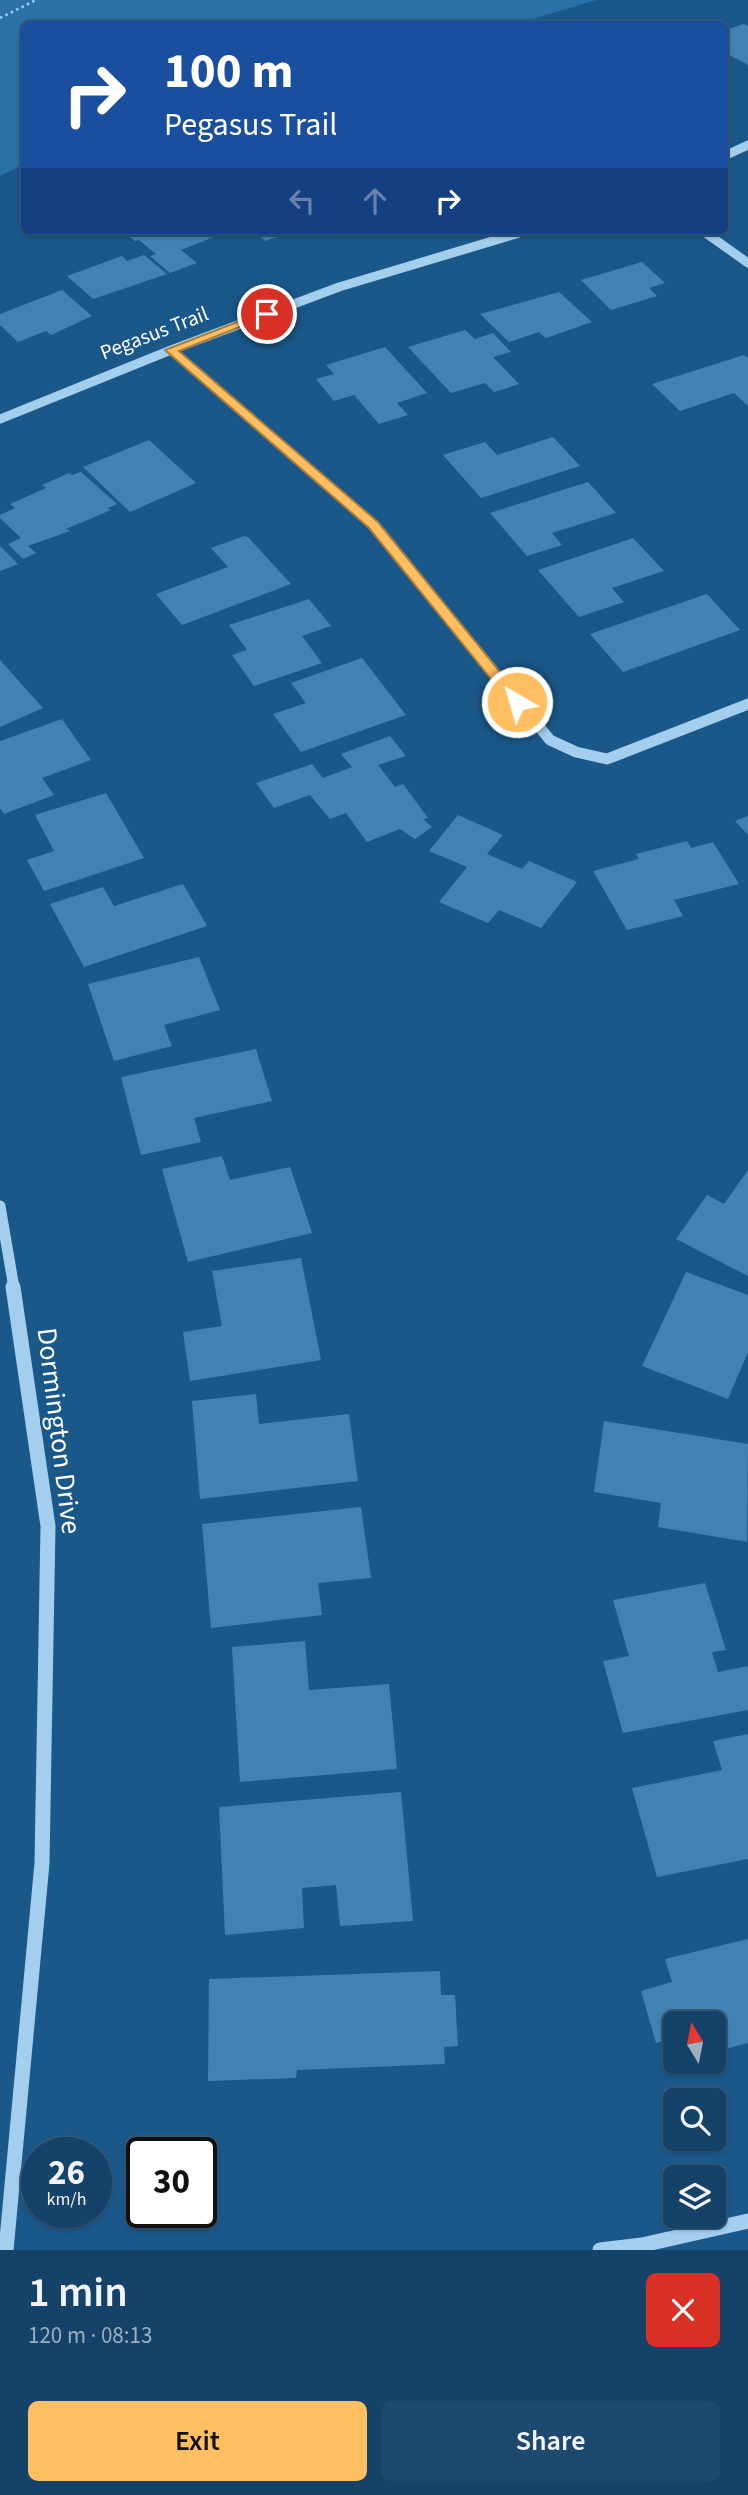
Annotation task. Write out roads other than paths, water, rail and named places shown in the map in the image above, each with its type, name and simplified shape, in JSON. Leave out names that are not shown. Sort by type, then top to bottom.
[{"type":"street","points":[[728,154],[748,145]]},
{"type":"street","name":"Pegasus Trail","points":[[0,419],[171,350],[339,287],[513,235]]},
{"type":"street","points":[[709,235],[748,263]]},
{"type":"street","points":[[171,350],[373,525],[550,740],[576,752],[607,759],[748,704]]},
{"type":"street","name":"Dormington Drive","points":[[0,1206],[23,1344],[48,1526],[42,1863],[6,2250]]},
{"type":"street","points":[[600,2250],[642,2245],[748,2221]]}]
